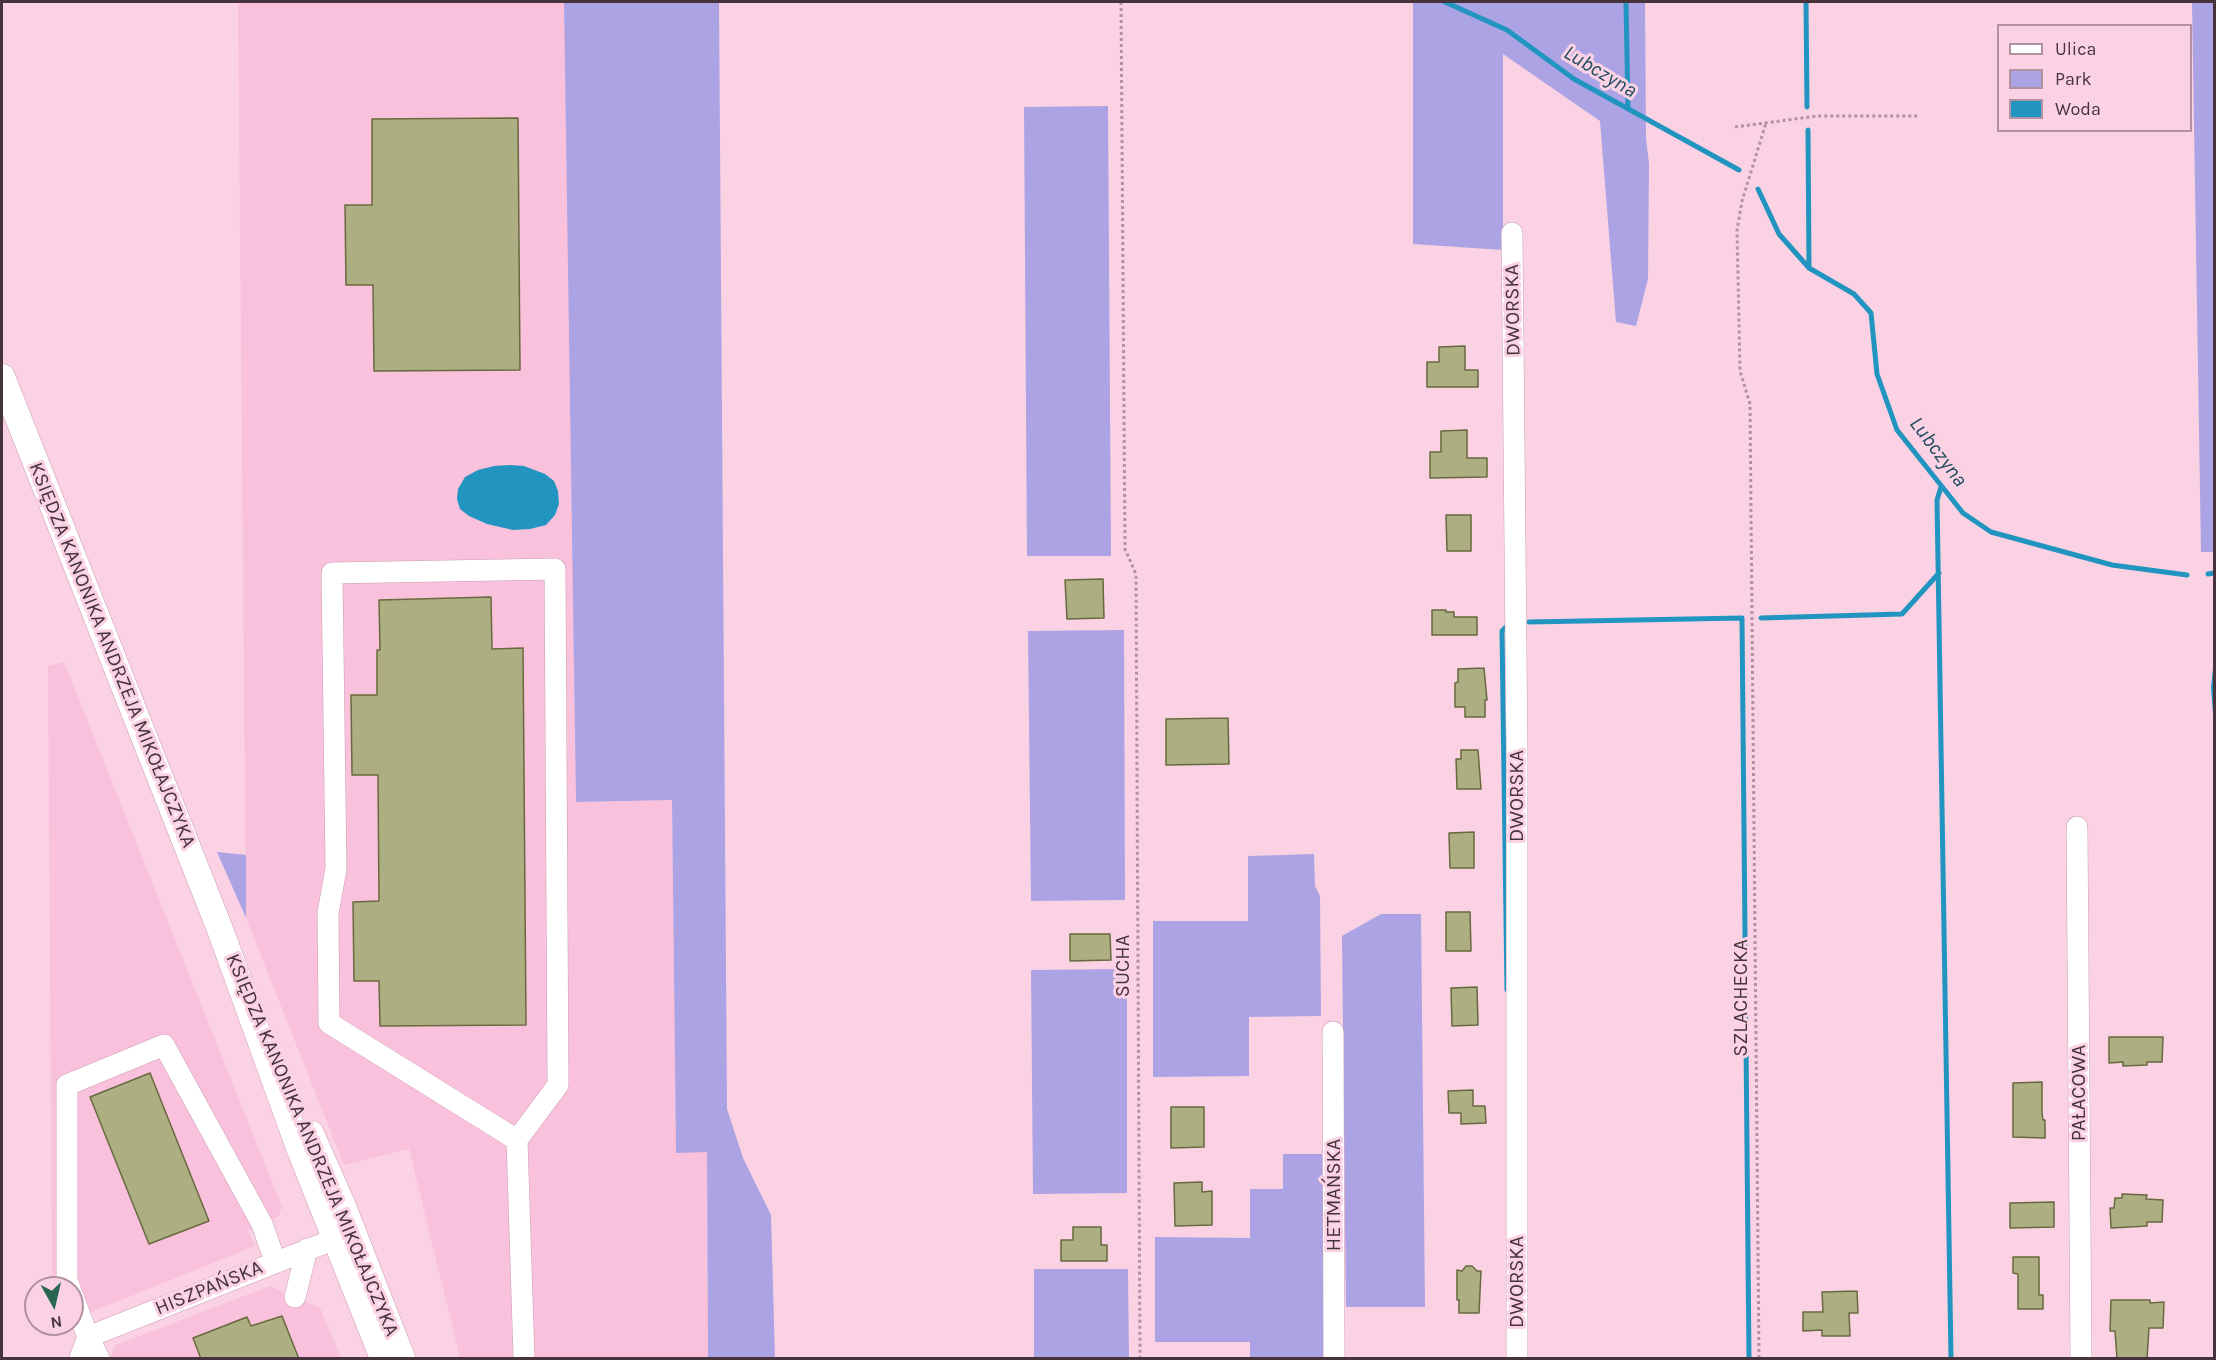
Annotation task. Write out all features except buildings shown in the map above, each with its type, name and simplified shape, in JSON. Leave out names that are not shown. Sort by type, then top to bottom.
[{"type":"main road","name":"KSIĘDZA KANONIKA ANDRZEJA MIKOŁAJCZYKA","points":[[2,377],[221,932],[282,1065],[343,1235],[383,1359]]},
{"type":"main road","name":"KSIĘDZA KANONIKA ANDRZEJA MIKOŁAJCZYKA","points":[[343,1235],[402,1359]]},
{"type":"street","name":"DWORSKA","points":[[1512,233],[1517,754],[1517,1359]]},
{"type":"street","points":[[517,1140],[329,1023],[328,913],[336,869],[332,573],[555,568],[558,1085],[517,1140],[524,1359]]},
{"type":"street","name":"PAŁACOWA","points":[[2077,827],[2081,1359]]},
{"type":"street","name":"HETMAŃSKA","points":[[1333,1032],[1334,1359]]},
{"type":"street","points":[[67,1276],[67,1084],[164,1045],[262,1224],[275,1261]]},
{"type":"street","name":"HISZPAŃSKA","points":[[88,1337],[343,1235]]},
{"type":"street","points":[[295,1297],[307,1249]]},
{"type":"street","points":[[84,1326],[99,1359]]},
{"type":"street","points":[[80,1359],[88,1337]]},
{"type":"path","name":"SUCHA","points":[[1121,2],[1125,549],[1136,574],[1140,1359]]},
{"type":"path","points":[[1735,127],[1817,116],[1920,116]]},
{"type":"path","name":"SZLACHECKA","points":[[1759,1359],[1750,404],[1740,371],[1737,230],[1742,201],[1766,123]]},
{"type":"shaded area","points":[[238,2],[566,2],[576,802],[672,800],[676,1152],[707,1152],[708,1358],[460,1358],[409,1149],[344,1165],[246,918]]},
{"type":"shaded area","points":[[64,662],[282,1207],[278,1217],[247,1230],[255,1246],[84,1315],[84,1276],[52,1276],[48,666]]},
{"type":"shaded area","points":[[270,1286],[320,1308],[341,1358],[110,1358],[116,1345]]},
{"type":"green space","points":[[564,2],[719,2],[727,1109],[743,1158],[771,1215],[775,1358],[708,1358],[707,1152],[676,1153],[672,800],[576,802]]},
{"type":"green space","points":[[1413,2],[1645,2],[1646,138],[1649,164],[1648,279],[1636,326],[1616,322],[1600,121],[1503,54],[1503,250],[1413,244]]},
{"type":"green space","points":[[2192,2],[2214,2],[2214,552],[2201,552]]},
{"type":"green space","points":[[1108,106],[1111,556],[1027,556],[1024,107]]},
{"type":"green space","points":[[1124,630],[1125,900],[1031,901],[1028,631]]},
{"type":"green space","points":[[217,852],[246,855],[246,918]]},
{"type":"green space","points":[[1314,854],[1315,886],[1320,896],[1321,1016],[1249,1017],[1249,1076],[1153,1077],[1153,921],[1248,921],[1248,856]]},
{"type":"green space","points":[[1381,914],[1421,914],[1425,1307],[1346,1307],[1342,936]]},
{"type":"green space","points":[[1127,969],[1127,1193],[1033,1194],[1031,970]]},
{"type":"green space","points":[[1283,1154],[1322,1154],[1326,1358],[1250,1358],[1250,1342],[1155,1342],[1155,1237],[1250,1238],[1250,1189],[1283,1189]]},
{"type":"green space","points":[[1034,1269],[1128,1269],[1129,1358],[1034,1358]]},
{"type":"water","points":[[510,465],[524,466],[545,474],[554,481],[559,504],[555,515],[546,525],[513,530],[487,524],[460,509],[457,499],[458,489],[465,477],[478,470]]},
{"type":"water","points":[[2214,658],[2214,727],[2211,688]]},
{"type":"waterway","name":"Lubczyna","points":[[1445,2],[1507,30],[1574,79],[1739,170]]},
{"type":"waterway","points":[[1626,2],[1628,108]]},
{"type":"waterway","points":[[1806,2],[1807,107]]},
{"type":"waterway","points":[[1808,130],[1809,267]]},
{"type":"waterway","name":"Lubczyna","points":[[1758,189],[1779,234],[1809,268],[1854,294],[1871,313],[1877,374],[1897,430],[1963,513],[1991,532],[2112,565],[2187,575]]},
{"type":"waterway","points":[[1941,487],[1937,500],[1951,1358]]},
{"type":"waterway","points":[[1761,618],[1902,614],[1939,573]]},
{"type":"waterway","name":"Lubczyna","points":[[2208,574],[2214,573]]},
{"type":"waterway","points":[[1529,622],[1742,618],[1749,1358]]},
{"type":"waterway","points":[[1507,990],[1502,631],[1509,624]]}]
